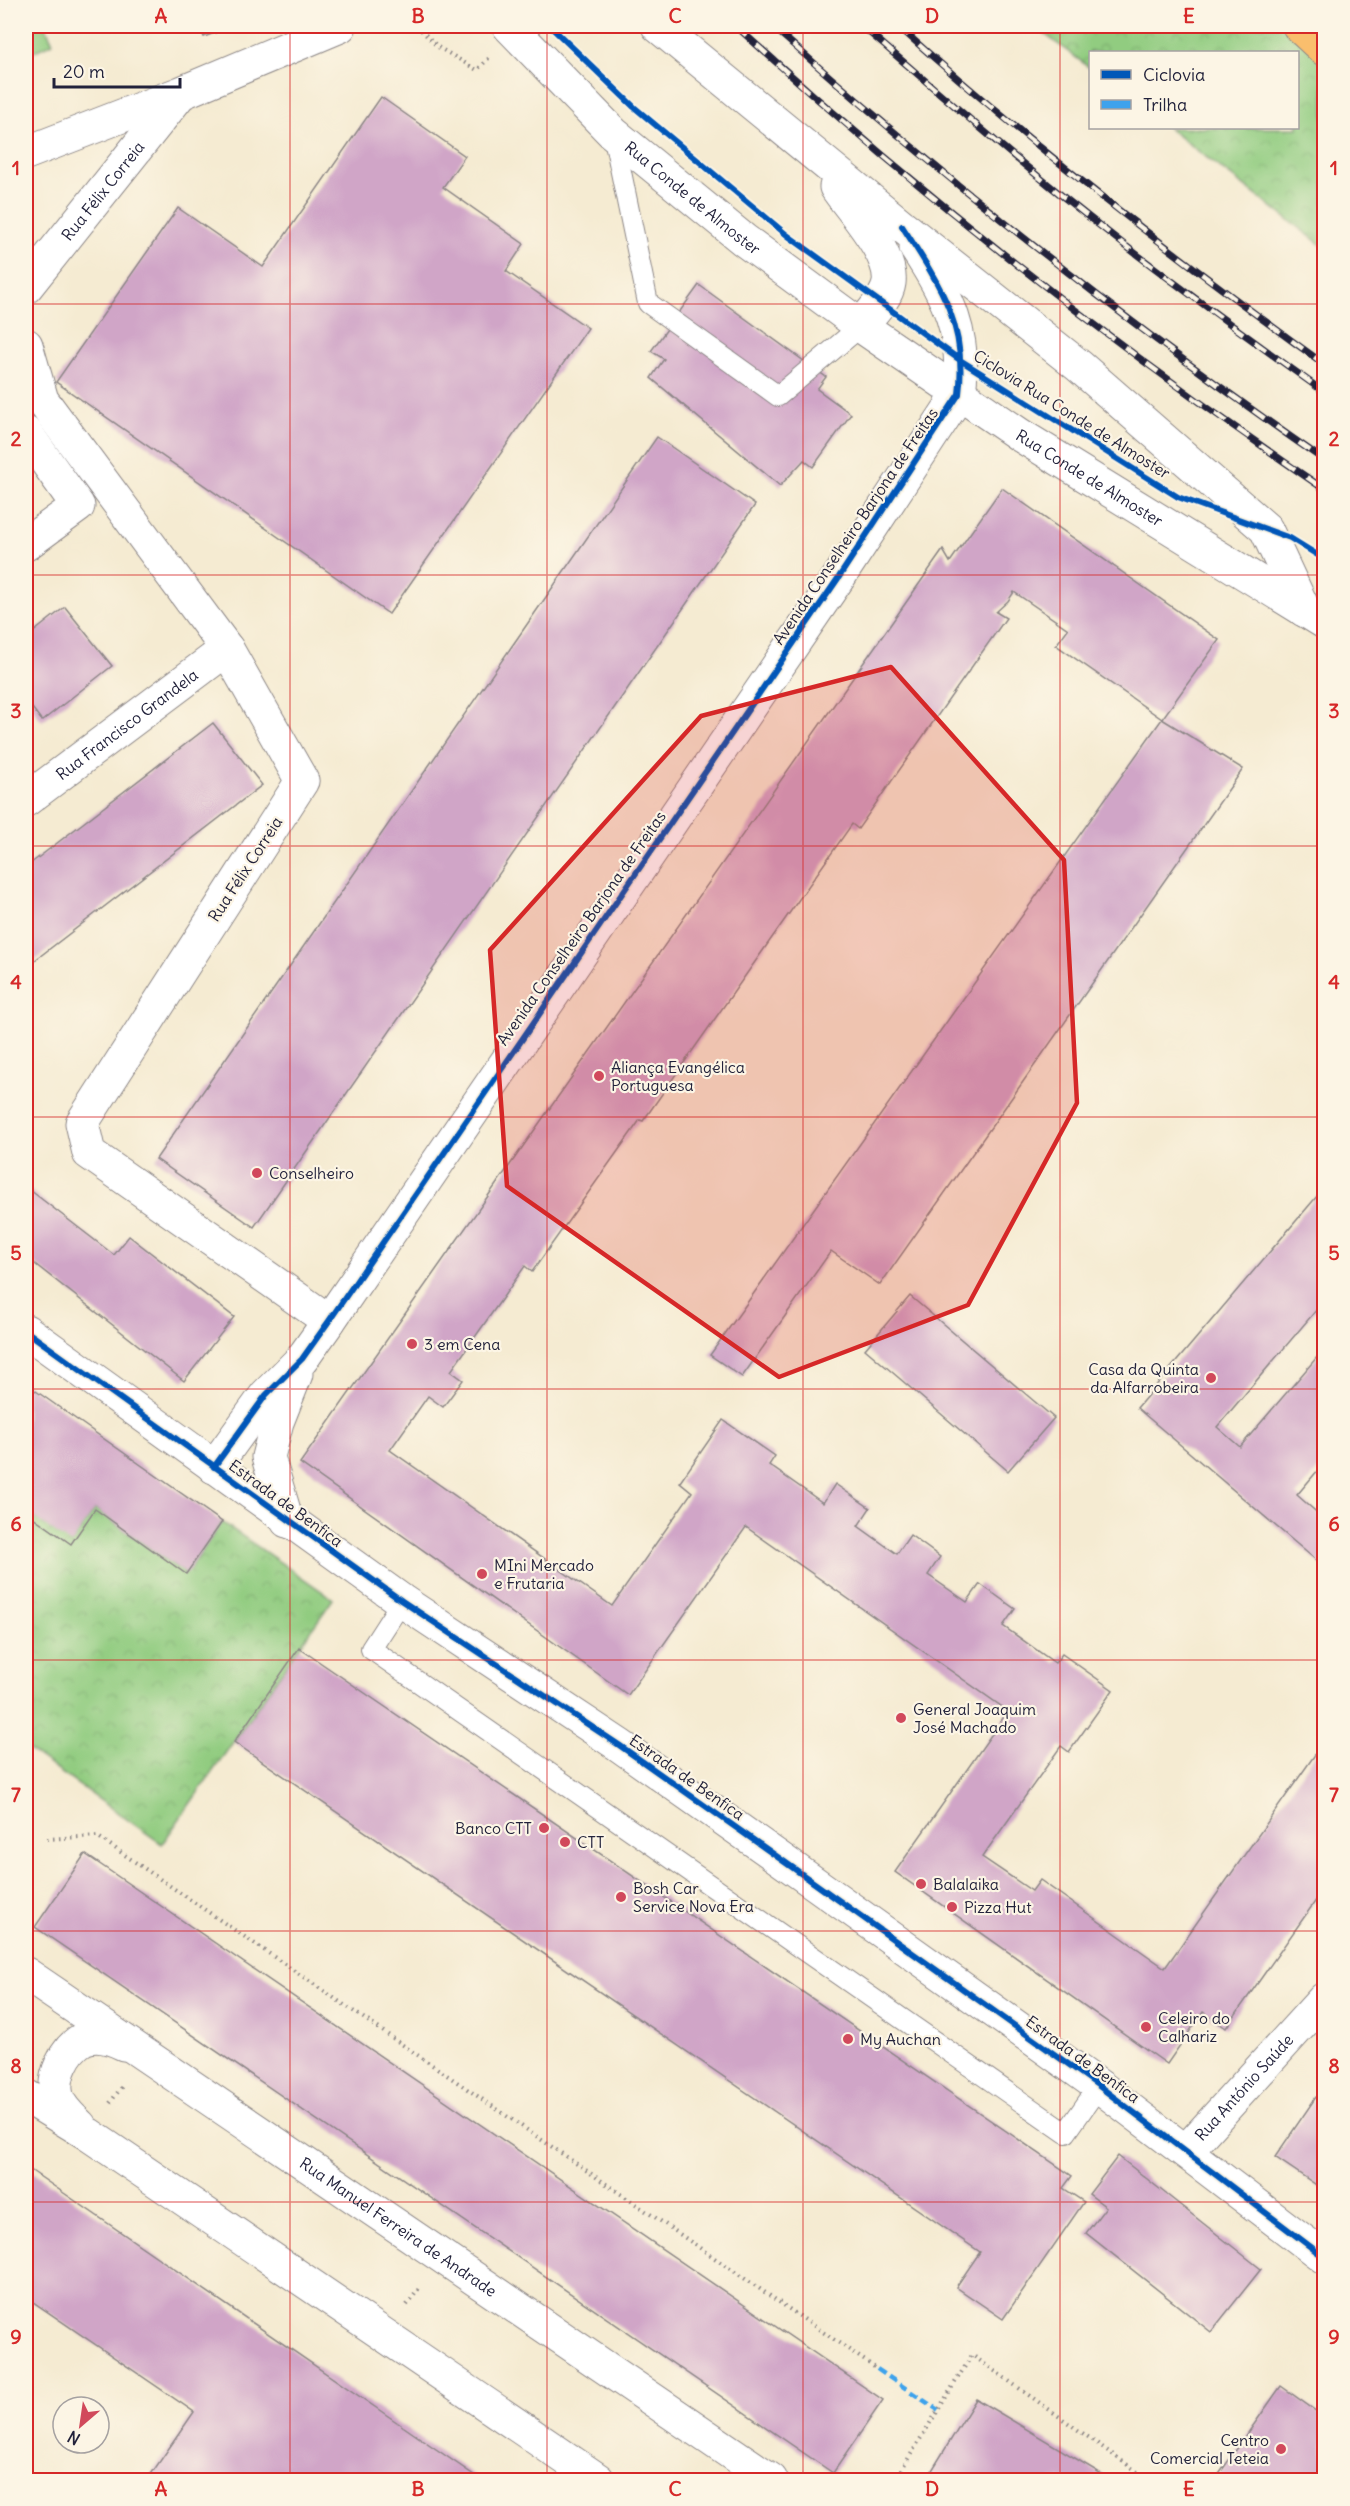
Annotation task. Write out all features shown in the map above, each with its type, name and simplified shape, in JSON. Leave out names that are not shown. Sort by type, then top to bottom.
[{"type":"highway","points":[[1299,26],[1324,49]]},
{"type":"street","points":[[26,153],[181,93],[340,26]]},
{"type":"street","points":[[658,26],[810,152],[1079,366],[1266,529],[1314,616]]},
{"type":"street","name":"Rua Conde de Almoster","points":[[512,29],[613,133],[744,240],[861,326],[1020,435],[1314,616]]},
{"type":"street","name":"Rua Félix Correia","points":[[26,287],[181,93]]},
{"type":"street","points":[[810,152],[882,252],[888,266],[889,285],[861,326]]},
{"type":"street","points":[[902,226],[938,282],[951,309],[959,339],[961,378],[959,394]]},
{"type":"street","name":"Rua Félix Correia","points":[[26,345],[42,400],[227,650],[302,781],[82,1123],[89,1153],[329,1321]]},
{"type":"street","name":"Avenida Conselheiro Barjona de Freitas","points":[[214,1467],[266,1395],[302,1359],[329,1321],[839,577],[959,394]]},
{"type":"street","points":[[26,433],[78,506],[26,544]]},
{"type":"street","name":"Rua Francisco Grandela","points":[[26,800],[227,650]]},
{"type":"street","name":"Estrada de Benfica","points":[[26,1331],[287,1521],[402,1601],[619,1745],[1099,2086],[1324,2258]]},
{"type":"street","name":"Avenida Conselheiro Barjona de Freitas","points":[[287,1521],[268,1456],[277,1422],[302,1359]]},
{"type":"street","name":"Rua Manuel Ferreira de Andrade","points":[[26,1974],[771,2481]]},
{"type":"street","name":"Rua António Saúde","points":[[1186,2151],[1324,1999]]},
{"type":"street","points":[[88,2134],[66,2114],[57,2097],[56,2080],[64,2058],[83,2039],[99,2036],[118,2041],[144,2055]]},
{"type":"street","points":[[26,2096],[88,2134],[598,2481]]},
{"type":"lane","name":"Rua Conde de Almoster","points":[[613,133],[648,303],[778,396],[861,326]]},
{"type":"lane","points":[[402,1601],[371,1649],[1007,2092],[1066,2133],[1099,2086]]},
{"type":"path","points":[[417,26],[438,47],[477,70],[512,29]]},
{"type":"path","points":[[47,1839],[97,1836],[877,2369]]},
{"type":"path","points":[[401,2313],[422,2284]]},
{"type":"path","points":[[895,2481],[972,2355],[1149,2481]]},
{"type":"highlighted area","points":[[891,667],[1064,860],[1077,1103],[968,1305],[779,1377],[507,1186],[490,950],[701,716]]},
{"type":"green space","points":[[26,26],[45,26],[53,43],[26,55]]},
{"type":"green space","points":[[1034,26],[1324,26],[1324,247],[1169,129],[1299,129],[1299,51],[1089,51],[1089,67]]},
{"type":"green space","points":[[95,1509],[186,1574],[222,1522],[333,1599],[162,1844],[26,1748],[26,1512],[71,1543]]},
{"type":"building","points":[[199,26],[233,26],[204,37]]},
{"type":"building","points":[[381,97],[465,156],[443,187],[524,244],[506,271],[588,328],[389,614],[56,382],[178,208],[263,267]]},
{"type":"building","points":[[699,285],[826,377],[817,389],[851,414],[813,467],[804,460],[780,486],[651,378],[664,359],[651,351]]},
{"type":"building","points":[[657,437],[755,505],[254,1227],[156,1159]]},
{"type":"building","points":[[1002,488],[1219,640],[1162,719],[1056,645],[1068,629],[1014,592],[996,612],[1006,618],[858,829],[852,824],[643,1121],[640,1120],[532,1272],[525,1266],[451,1371],[463,1380],[443,1407],[428,1396],[390,1450],[612,1606],[692,1492],[680,1482],[723,1420],[775,1456],[769,1465],[823,1503],[835,1484],[870,1508],[858,1526],[897,1554],[910,1535],[940,1557],[928,1575],[967,1602],[980,1584],[1015,1609],[1003,1626],[1055,1663],[1062,1654],[1113,1690],[1069,1752],[1061,1746],[982,1857],[1032,1891],[1040,1880],[1165,1968],[1321,1746],[1324,1748],[1324,1889],[1226,2028],[1203,2012],[1167,2064],[895,1872],[1008,1711],[746,1527],[628,1695],[300,1463],[943,550],[950,562]]},
{"type":"building","points":[[65,607],[112,666],[42,721],[26,700],[26,638]]},
{"type":"building","points":[[1162,719],[1243,769],[880,1285],[831,1251],[742,1377],[710,1355]]},
{"type":"building","points":[[213,723],[262,785],[26,967],[26,867]]},
{"type":"building","points":[[26,1187],[114,1255],[129,1236],[234,1317],[184,1381],[26,1257]]},
{"type":"building","name":"Casa da Quinta da Alfarrobeira","points":[[1324,1188],[1324,1301],[1217,1427],[1240,1447],[1324,1349],[1324,1463],[1297,1495],[1321,1516],[1324,1511],[1324,1567],[1137,1408]]},
{"type":"building","points":[[910,1296],[1054,1418],[1008,1471],[865,1349]]},
{"type":"building","points":[[26,1384],[222,1522],[186,1574],[95,1509],[71,1544],[26,1512]]},
{"type":"building","points":[[299,1648],[1072,2176],[1063,2188],[1084,2202],[1003,2319],[956,2287],[980,2252],[234,1742]]},
{"type":"building","points":[[85,1854],[883,2400],[833,2473],[35,1927]]},
{"type":"building","points":[[1316,2097],[1324,2103],[1324,2190],[1275,2157]]},
{"type":"building","points":[[1118,2156],[1261,2269],[1211,2332],[1086,2233],[1106,2207],[1089,2194]]},
{"type":"building","points":[[26,2167],[481,2480],[293,2480],[289,2478],[287,2480],[147,2480],[194,2412],[26,2297]]},
{"type":"building","name":"Centro Comercial Teteia","points":[[1281,2386],[1324,2417],[1324,2480],[1215,2480]]},
{"type":"building","points":[[976,2399],[1105,2476],[1102,2480],[926,2480]]},
{"type":"railway","points":[[736,26],[877,150],[1022,268],[1171,381],[1324,489]]},
{"type":"railway","points":[[772,26],[905,141],[1041,252],[1181,358],[1324,460]]},
{"type":"railway","points":[[862,26],[1081,211],[1191,296],[1324,392]]},
{"type":"railway","points":[[898,26],[1106,201],[1324,364]]},
{"type":"marked path","points":[[877,2369],[938,2410]]},
{"type":"cycle path","name":"Ciclovia Rua Conde de Almoster","points":[[550,26],[634,107],[787,235],[960,360],[1178,497],[1290,538],[1324,559]]},
{"type":"cycle path","name":"Ciclovia Rua Conde de Almoster","points":[[214,1467],[266,1395],[302,1359],[329,1321],[839,577],[959,394],[961,369],[954,325],[938,285],[902,226]]},
{"type":"cycle path","points":[[26,1331],[402,1601],[619,1745],[1099,2086],[1324,2257]]},
{"type":"place","name":"Aliança Evangélica Portuguesa","points":[[599,1076]]},
{"type":"place","name":"Conselheiro","points":[[257,1173]]},
{"type":"place","name":"3 em Cena","points":[[412,1344]]},
{"type":"place","name":"Casa da Quinta da Alfarrobeira","points":[[1211,1378]]},
{"type":"place","name":"MIni Mercado e Frutaria","points":[[482,1574]]},
{"type":"place","name":"General Joaquim José Machado","points":[[901,1718]]},
{"type":"place","name":"Banco CTT","points":[[544,1828]]},
{"type":"place","name":"CTT","points":[[565,1842]]},
{"type":"place","name":"Balalaika","points":[[921,1884]]},
{"type":"place","name":"Bosh Car Service Nova Era","points":[[621,1897]]},
{"type":"place","name":"Pizza Hut","points":[[952,1907]]},
{"type":"place","name":"Celeiro do Calhariz","points":[[1146,2027]]},
{"type":"place","name":"My Auchan","points":[[848,2039]]},
{"type":"place","name":"Centro Comercial Teteia","points":[[1281,2449]]}]
